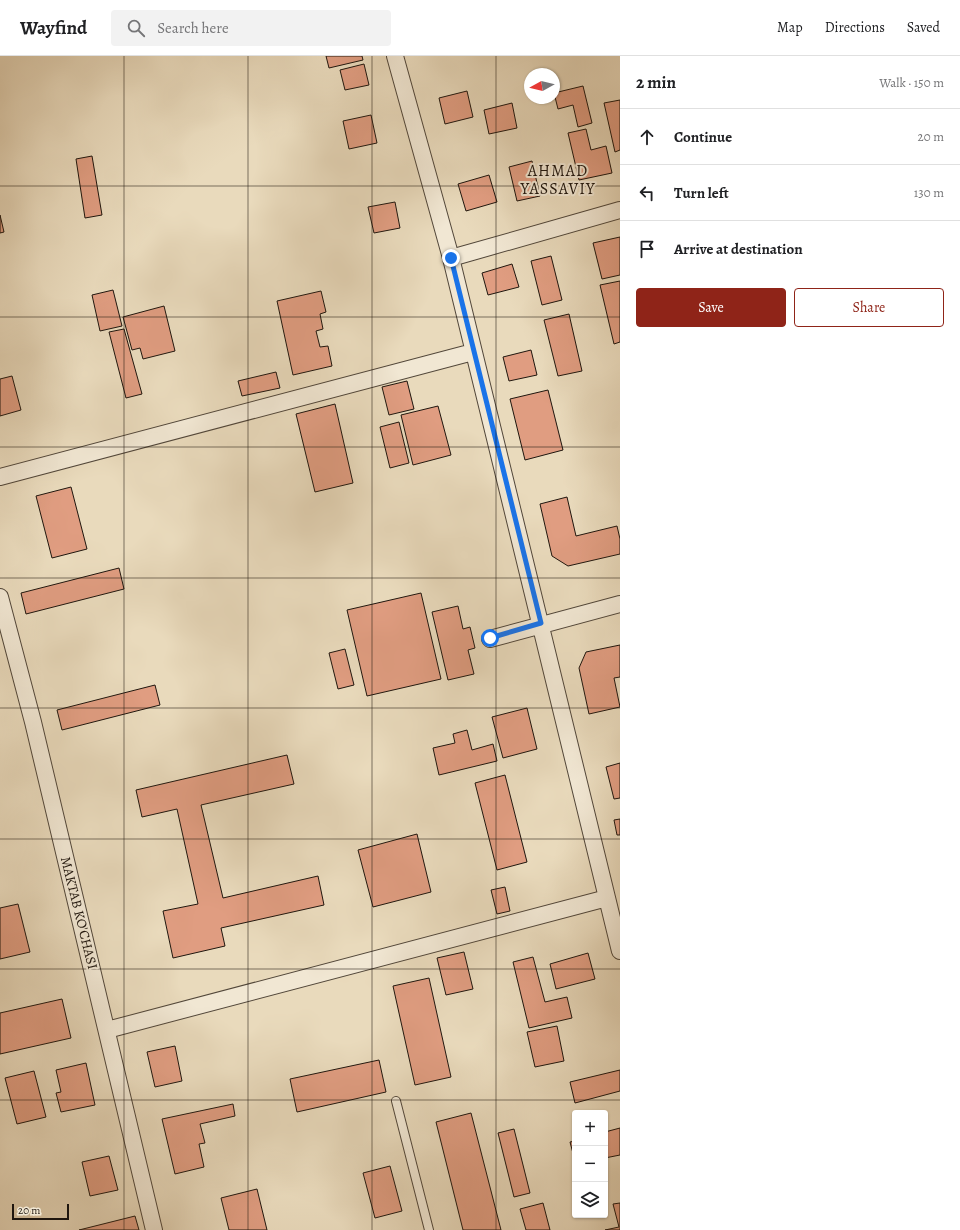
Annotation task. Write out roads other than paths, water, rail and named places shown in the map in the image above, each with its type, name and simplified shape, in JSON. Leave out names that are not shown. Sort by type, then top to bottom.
[{"type":"street","points":[[395,56],[451,258],[620,950]]},
{"type":"street","points":[[451,258],[620,210]]},
{"type":"street","points":[[0,477],[473,352]]},
{"type":"street","name":"MAKTAB KO'CHASI","points":[[0,597],[36,737],[154,1230]]},
{"type":"street","points":[[490,638],[541,623],[620,604]]},
{"type":"street","points":[[107,1030],[607,898]]},
{"type":"lane","points":[[396,1101],[429,1230]]},
{"type":"district","name":"AHMAD YASSAVIY","points":[[558,180]]}]
